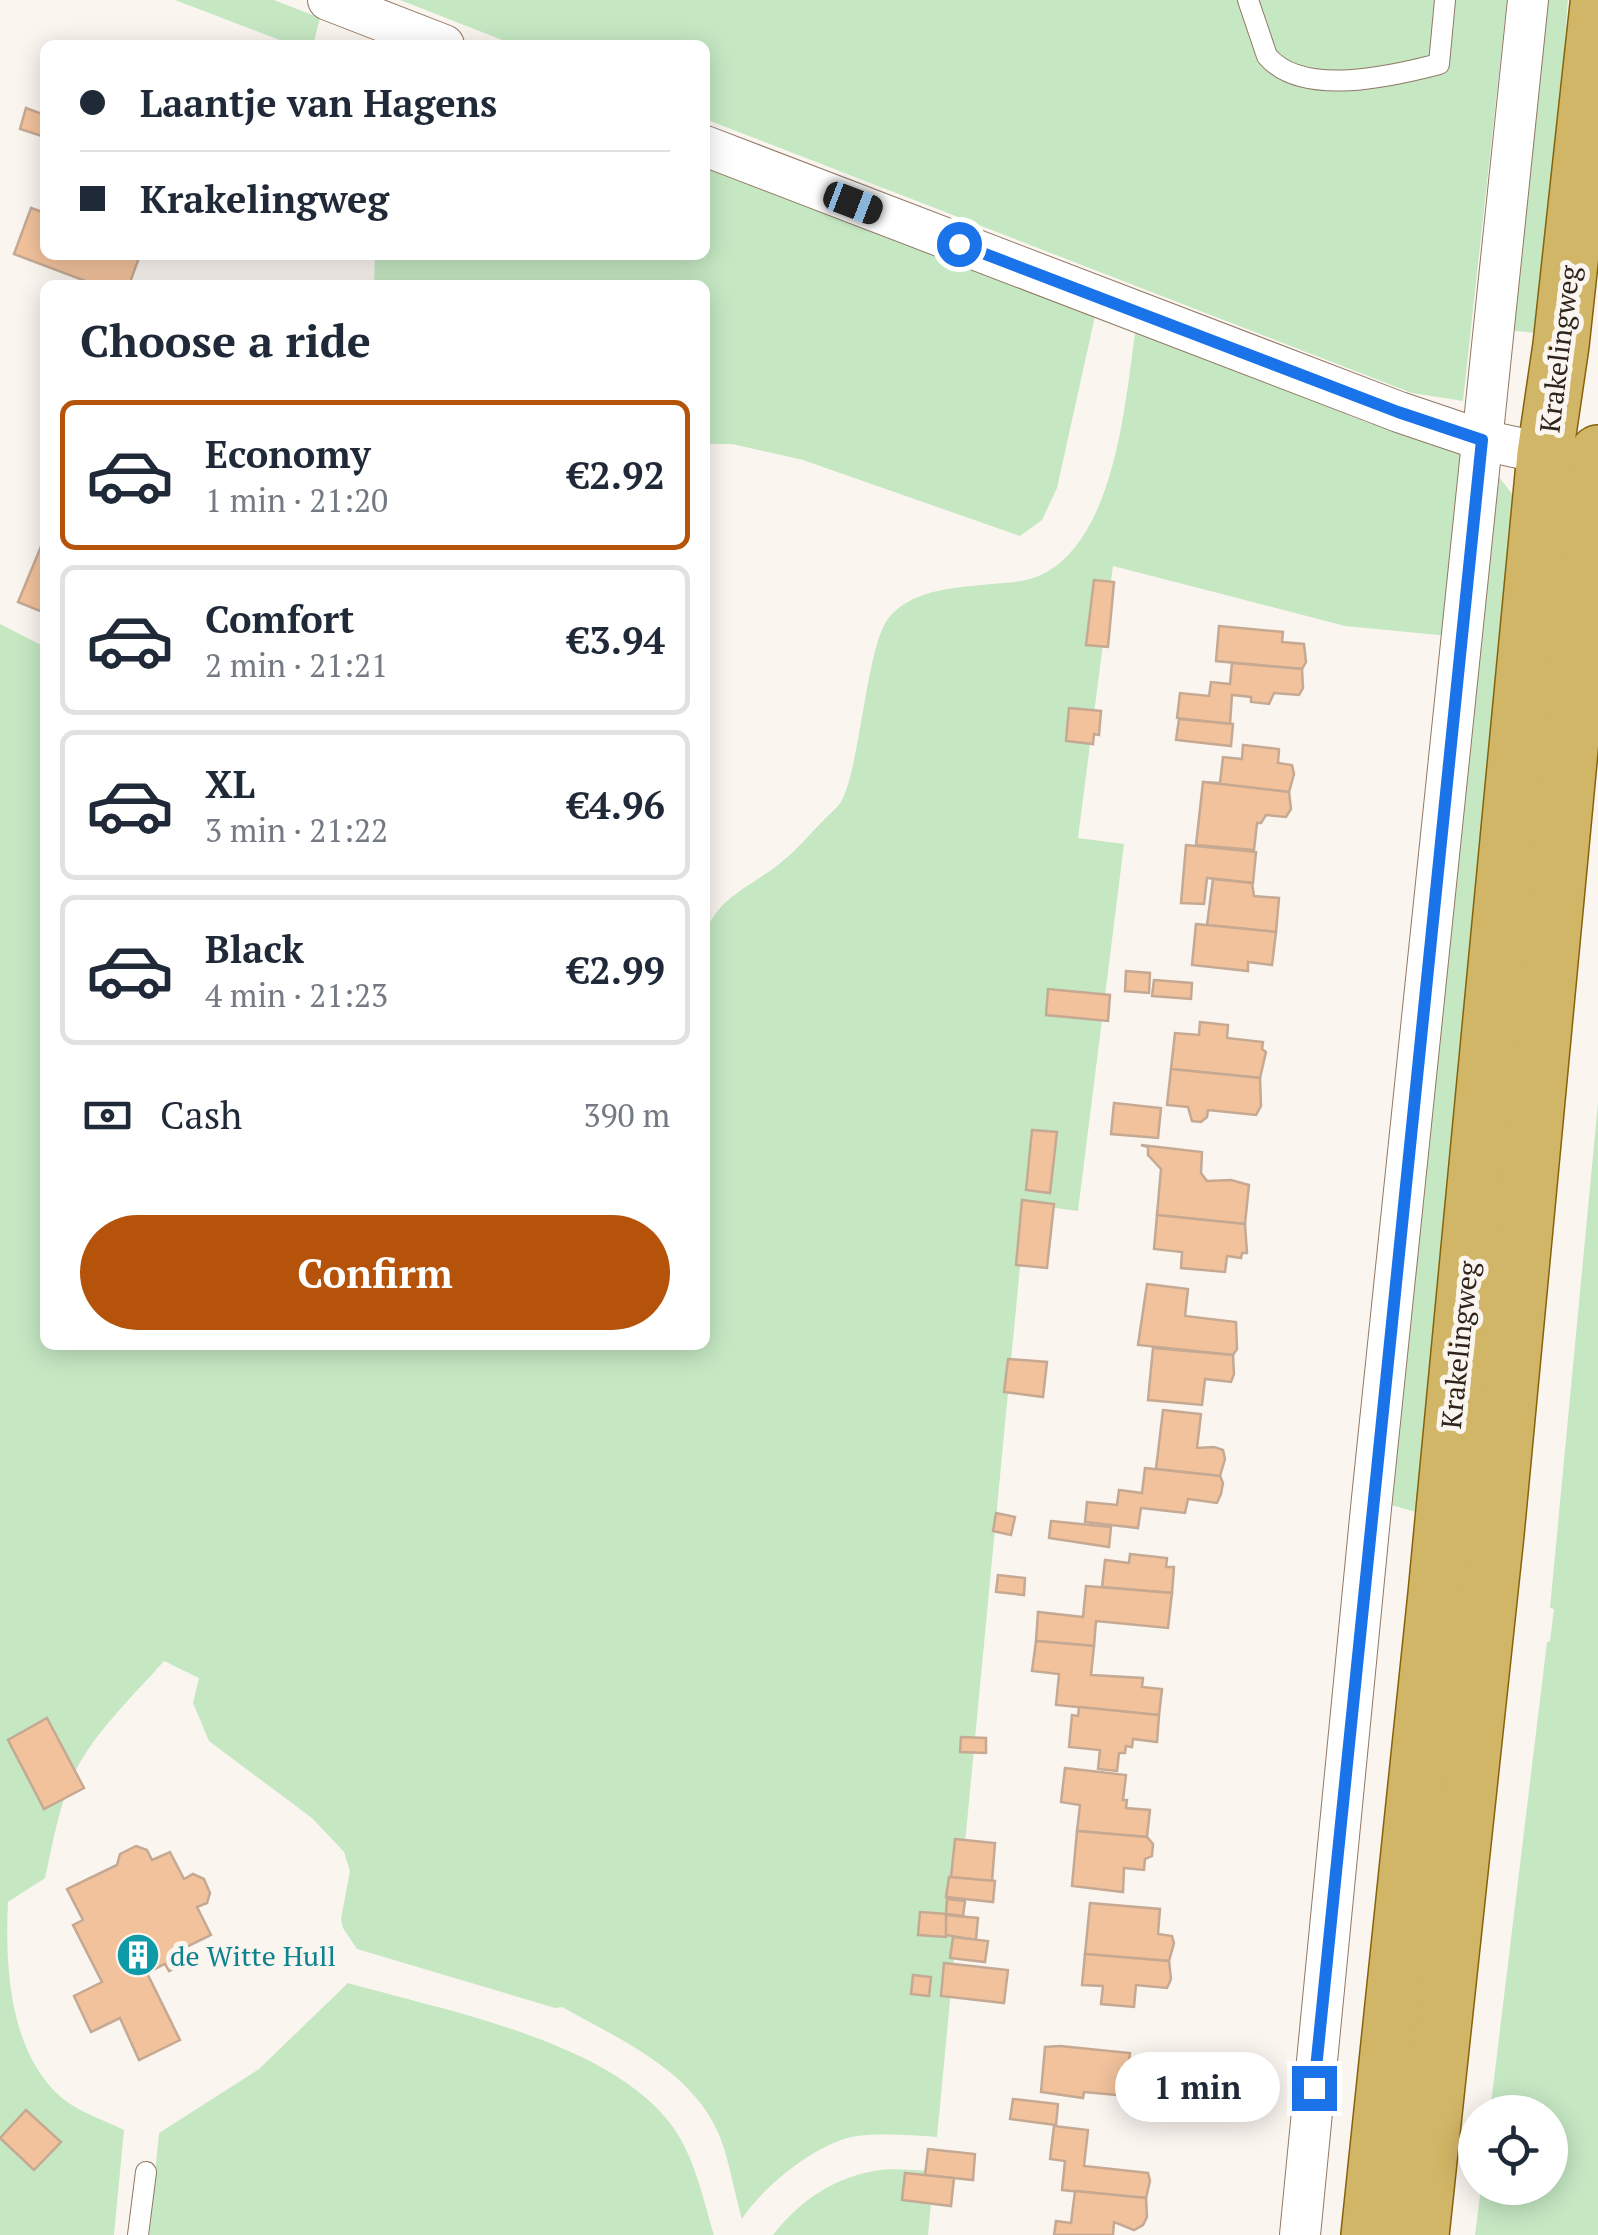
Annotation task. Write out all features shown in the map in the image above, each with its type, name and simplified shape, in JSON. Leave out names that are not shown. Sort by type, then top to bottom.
[{"type":"main road","name":"Krakelingweg","points":[[1421,2235],[1498,1514],[1580,457],[1563,326],[1598,5]]},
{"type":"main road","name":"Krakelingweg","points":[[1369,2235],[1436,1594],[1580,457]]},
{"type":"street","points":[[328,0],[431,40]]},
{"type":"street","points":[[1300,2235],[1371,1508],[1528,0]]},
{"type":"street","name":"Krakelingweg","points":[[710,148],[1398,412],[1482,440],[1580,457]]},
{"type":"lane","points":[[1248,0],[1267,56],[1273,62],[1302,76],[1336,81],[1438,64],[1445,0]]},
{"type":"lane","points":[[138,2235],[146,2172]]},
{"type":"green space","points":[[175,0],[274,0],[320,18],[314,40],[280,40]]},
{"type":"green space","points":[[400,0],[1507,0],[1463,401],[1412,393],[710,121],[710,40],[502,40]]},
{"type":"green space","points":[[1542,0],[1568,0],[1560,104],[1553,335],[1507,330]]},
{"type":"green space","points":[[710,168],[1095,316],[1057,488],[1042,520],[1020,536],[803,460],[732,444],[710,444],[710,280],[374,280],[375,260],[710,260]]},
{"type":"green space","points":[[1135,333],[1233,366],[1365,422],[1450,447],[1468,461],[1459,637],[1345,626],[1113,566],[1078,838],[1124,844],[1078,1211],[1026,1204],[937,2137],[877,2135],[842,2140],[793,2167],[763,2193],[742,2219],[720,2137],[708,2114],[674,2075],[653,2059],[562,2007],[357,1949],[341,1919],[350,1871],[344,1852],[312,1818],[209,1741],[193,1703],[199,1678],[164,1661],[83,1757],[69,1784],[45,1878],[8,1902],[14,2007],[31,2057],[62,2098],[124,2130],[114,2235],[0,2235],[0,624],[40,644],[40,1350],[710,1350],[710,923],[731,897],[790,855],[841,801],[850,779],[876,648],[891,615],[925,594],[1037,577],[1067,556],[1086,531],[1101,500],[1127,395]]},
{"type":"green space","points":[[1499,477],[1516,499],[1430,1516],[1391,1505],[1489,484]]},
{"type":"green space","points":[[1598,1103],[1598,2235],[1475,2235],[1479,2205],[1568,2205],[1568,2095],[1492,2095],[1554,1609],[1550,1608]]},
{"type":"green space","points":[[348,1983],[524,2033],[610,2072],[645,2097],[681,2139],[714,2235],[149,2235],[159,2133],[259,2069]]},
{"type":"green space","points":[[892,2169],[934,2171],[928,2235],[773,2235],[797,2209],[825,2188],[857,2175]]},
{"type":"building","points":[[26,108],[40,113],[40,135],[20,129]]},
{"type":"building","points":[[31,208],[40,211],[40,260],[138,260],[131,280],[83,280],[14,254]]},
{"type":"building","points":[[40,549],[40,611],[18,602]]},
{"type":"building","points":[[1094,580],[1114,582],[1108,647],[1086,645]]},
{"type":"building","points":[[1219,626],[1283,632],[1282,642],[1304,644],[1306,662],[1302,669],[1216,661]]},
{"type":"building","points":[[1232,663],[1302,669],[1303,688],[1299,695],[1274,693],[1269,704],[1232,695],[1230,724],[1177,718],[1180,693],[1209,696],[1211,682],[1230,684]]},
{"type":"building","points":[[1069,708],[1101,711],[1099,735],[1094,734],[1093,744],[1066,741]]},
{"type":"building","points":[[1179,719],[1233,724],[1231,746],[1176,740]]},
{"type":"building","points":[[1243,745],[1279,749],[1278,763],[1292,765],[1289,792],[1203,782],[1220,783],[1223,757],[1242,759]]},
{"type":"building","points":[[1203,782],[1289,792],[1291,809],[1286,817],[1266,815],[1257,823],[1254,850],[1196,845]]},
{"type":"building","points":[[1186,845],[1256,852],[1253,883],[1207,878],[1204,904],[1181,903]]},
{"type":"building","points":[[1213,879],[1252,883],[1254,896],[1279,898],[1276,932],[1207,925]]},
{"type":"building","points":[[1196,924],[1276,932],[1272,965],[1248,962],[1248,971],[1192,965]]},
{"type":"building","points":[[1126,971],[1150,973],[1149,993],[1125,991]]},
{"type":"building","points":[[1154,980],[1192,983],[1191,999],[1152,996]]},
{"type":"building","points":[[1048,989],[1110,995],[1108,1021],[1046,1015]]},
{"type":"building","points":[[1200,1022],[1228,1025],[1227,1038],[1263,1042],[1266,1052],[1260,1078],[1171,1069],[1175,1033],[1199,1035]]},
{"type":"building","points":[[1171,1069],[1260,1078],[1261,1106],[1256,1115],[1208,1110],[1201,1122],[1192,1121],[1188,1107],[1167,1105]]},
{"type":"building","points":[[1114,1103],[1161,1108],[1158,1138],[1111,1134]]},
{"type":"building","points":[[1032,1130],[1057,1132],[1050,1193],[1026,1190]]},
{"type":"building","points":[[1141,1145],[1202,1152],[1201,1173],[1207,1181],[1231,1180],[1249,1185],[1245,1224],[1157,1215],[1161,1169],[1148,1155],[1148,1147]]},
{"type":"building","points":[[1022,1200],[1054,1204],[1047,1268],[1016,1265]]},
{"type":"building","points":[[1157,1215],[1245,1224],[1247,1253],[1242,1253],[1241,1258],[1227,1256],[1225,1272],[1181,1268],[1182,1252],[1154,1249]]},
{"type":"building","points":[[1147,1284],[1188,1289],[1185,1316],[1236,1322],[1237,1349],[1233,1355],[1138,1345]]},
{"type":"building","points":[[1153,1348],[1233,1355],[1231,1382],[1205,1379],[1202,1405],[1148,1400]]},
{"type":"building","points":[[1008,1359],[1047,1362],[1043,1397],[1004,1392]]},
{"type":"building","points":[[1163,1410],[1201,1414],[1197,1448],[1223,1450],[1225,1459],[1220,1476],[1156,1469]]},
{"type":"building","points":[[1145,1468],[1220,1476],[1221,1494],[1217,1503],[1188,1499],[1185,1513],[1141,1508],[1138,1528],[1085,1522],[1087,1502],[1117,1505],[1119,1490],[1142,1493]]},
{"type":"building","points":[[996,1513],[1015,1517],[1011,1535],[993,1531]]},
{"type":"building","points":[[1051,1521],[1111,1527],[1109,1547],[1049,1538]]},
{"type":"building","points":[[1130,1554],[1167,1558],[1166,1567],[1174,1567],[1172,1593],[1102,1587],[1105,1560],[1129,1563]]},
{"type":"building","points":[[998,1575],[1025,1578],[1024,1595],[996,1592]]},
{"type":"building","points":[[1086,1586],[1172,1593],[1168,1628],[1096,1621],[1094,1646],[1036,1641],[1038,1612],[1083,1617]]},
{"type":"building","points":[[1036,1641],[1094,1646],[1091,1675],[1143,1678],[1142,1687],[1162,1689],[1159,1715],[1056,1705],[1059,1674],[1032,1671]]},
{"type":"building","points":[[1079,1707],[1159,1715],[1157,1742],[1133,1739],[1132,1747],[1126,1746],[1125,1753],[1119,1753],[1117,1771],[1098,1769],[1100,1750],[1069,1747],[1072,1715],[1078,1716]]},
{"type":"building","points":[[47,1718],[84,1788],[44,1809],[8,1740]]},
{"type":"building","points":[[961,1737],[986,1738],[986,1753],[960,1752]]},
{"type":"building","points":[[1065,1768],[1126,1775],[1126,1808],[1150,1810],[1147,1837],[1077,1831],[1080,1805],[1061,1802]]},
{"type":"building","points":[[1077,1831],[1147,1837],[1153,1844],[1152,1856],[1145,1859],[1144,1870],[1124,1868],[1123,1892],[1072,1886]]},
{"type":"building","points":[[955,1839],[995,1843],[992,1881],[951,1877]]},
{"type":"building","name":"de Witte Hull","points":[[136,1846],[147,1850],[152,1860],[170,1852],[184,1879],[193,1874],[204,1879],[210,1893],[207,1903],[197,1907],[211,1935],[184,1948],[190,1961],[169,1971],[165,1964],[147,1973],[180,2040],[139,2060],[120,2018],[91,2032],[74,1996],[102,1982],[73,1925],[83,1920],[67,1889],[117,1865],[120,1854]]},
{"type":"building","points":[[949,1877],[995,1881],[993,1902],[946,1897]]},
{"type":"building","points":[[947,1899],[965,1901],[963,1916],[946,1914]]},
{"type":"building","points":[[1090,1903],[1160,1909],[1158,1934],[1172,1936],[1174,1943],[1169,1961],[1085,1954]]},
{"type":"building","points":[[920,1912],[947,1914],[946,1937],[918,1935]]},
{"type":"building","points":[[946,1915],[978,1918],[976,1940],[946,1935]]},
{"type":"building","points":[[953,1937],[988,1941],[985,1962],[950,1958]]},
{"type":"building","points":[[1085,1954],[1169,1961],[1171,1979],[1167,1988],[1136,1985],[1134,2007],[1101,2004],[1103,1986],[1082,1985]]},
{"type":"building","points":[[944,1963],[1008,1970],[1004,2003],[941,1996]]},
{"type":"building","points":[[913,1975],[931,1977],[929,1996],[911,1994]]},
{"type":"building","points":[[1045,2047],[1130,2053],[1129,2063],[1135,2063],[1143,2072],[1142,2083],[1127,2091],[1127,2096],[1084,2092],[1083,2098],[1041,2092]]},
{"type":"building","points":[[1013,2099],[1058,2104],[1056,2125],[1010,2119]]},
{"type":"building","points":[[26,2110],[61,2142],[34,2170],[0,2138]]},
{"type":"building","points":[[1054,2126],[1088,2130],[1084,2166],[1148,2173],[1146,2198],[1062,2190],[1065,2161],[1050,2159]]},
{"type":"building","points":[[928,2149],[975,2154],[973,2180],[925,2175]]},
{"type":"building","points":[[905,2173],[954,2178],[951,2206],[902,2200]]},
{"type":"building","points":[[1075,2191],[1146,2198],[1147,2217],[1134,2230],[1114,2222],[1113,2235],[1054,2235],[1056,2221],[1071,2223]]},
{"type":"place","name":"de Witte Hull","points":[[138,1955]]},
{"type":"route","points":[[959,244],[1398,412],[1482,440],[1314,2088]]}]
